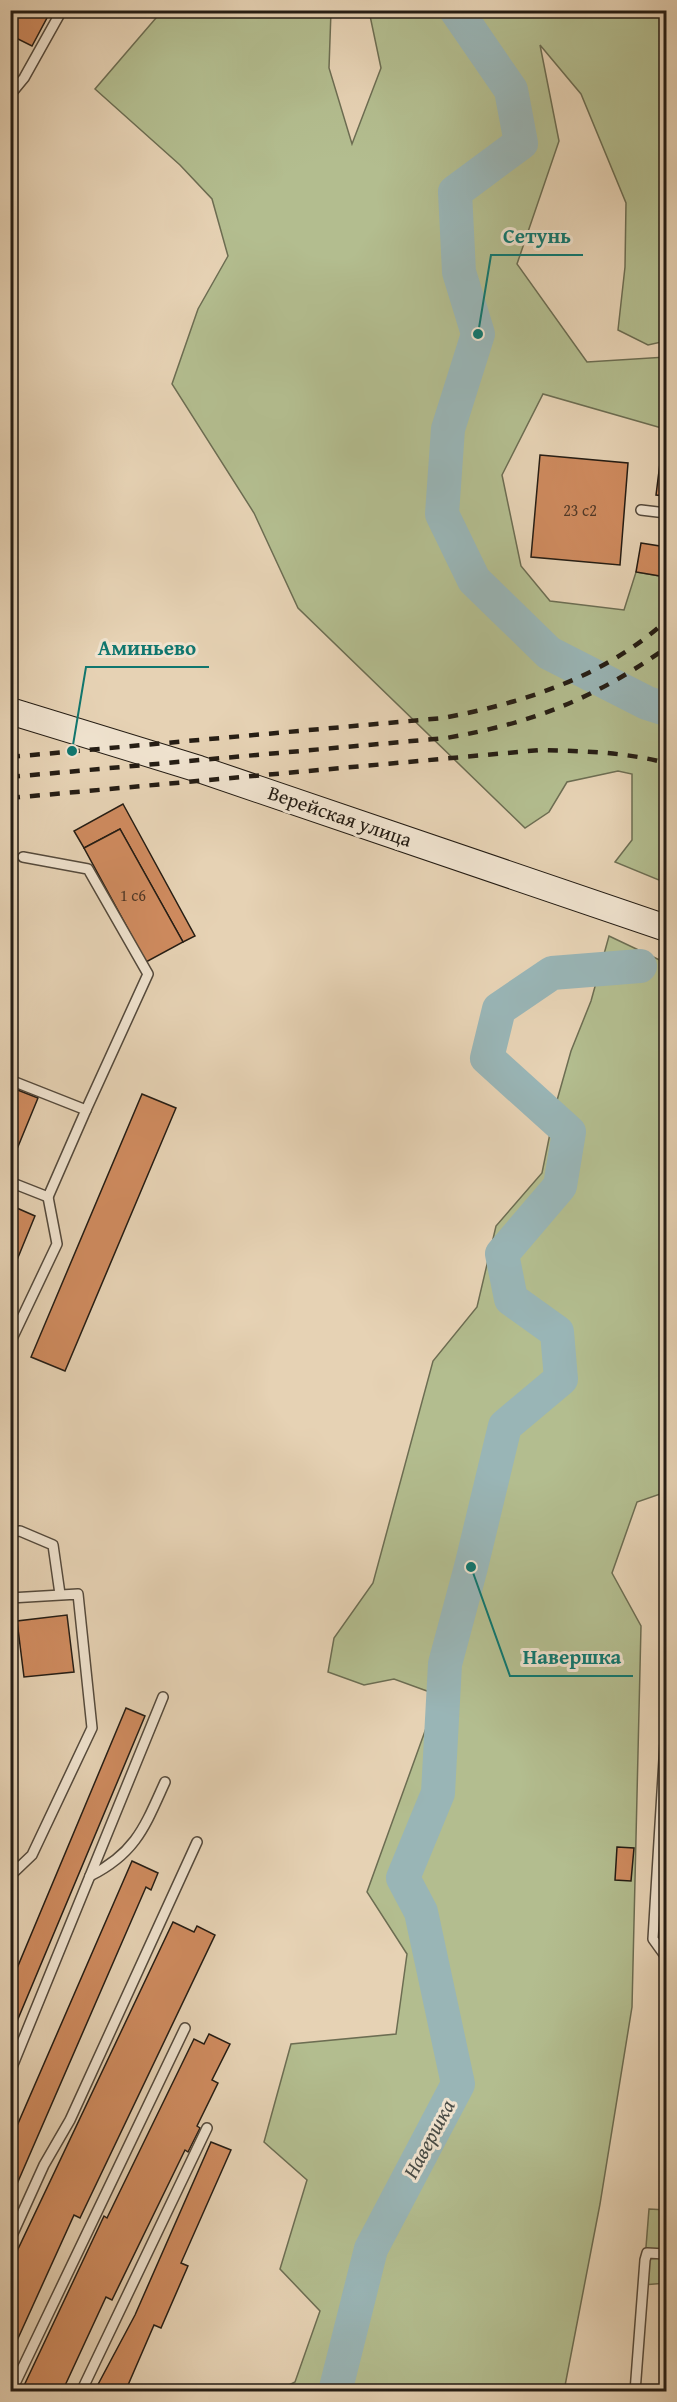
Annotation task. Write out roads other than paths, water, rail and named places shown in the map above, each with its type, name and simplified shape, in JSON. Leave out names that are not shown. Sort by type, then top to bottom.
[{"type":"street","name":"Верейская улица","points":[[10,711],[200,768],[666,928]]},
{"type":"lane","points":[[10,95],[24,78],[62,10]]},
{"type":"lane","points":[[10,306],[10,312]]},
{"type":"lane","points":[[641,510],[666,513]]},
{"type":"lane","points":[[10,1343],[57,1244],[48,1197],[148,974],[88,869],[23,856]]},
{"type":"lane","points":[[10,1080],[86,1110]]},
{"type":"lane","points":[[10,1182],[48,1197]]},
{"type":"lane","points":[[10,1532],[20,1531],[53,1545],[60,1594]]},
{"type":"lane","points":[[10,1598],[78,1594],[92,1728],[32,1855],[10,1876]]},
{"type":"lane","points":[[10,2072],[163,1697]]},
{"type":"lane","points":[[666,1727],[653,1939],[666,1957]]},
{"type":"lane","points":[[90,1876],[109,1866],[140,1836],[165,1782]]},
{"type":"lane","points":[[10,2240],[44,2165],[70,2120],[197,1842]]},
{"type":"lane","points":[[11,2391],[185,2028]]},
{"type":"lane","points":[[81,2391],[207,2128]]},
{"type":"lane","points":[[635,2391],[645,2260],[647,2253],[666,2254]]},
{"type":"waterway","points":[[456,10],[511,90],[521,143],[455,192],[459,272],[478,334],[448,429],[442,514],[474,580],[549,653],[647,703],[666,709]]},
{"type":"waterway","name":"Навершка","points":[[335,2392],[371,2249],[458,2084],[421,1912],[403,1878],[438,1793],[445,1664],[505,1426],[561,1379],[557,1332],[511,1299],[502,1254],[560,1186],[569,1132],[487,1058],[499,1009],[552,973],[640,966]]},
{"type":"railway","points":[[10,757],[443,718],[473,712],[532,695],[589,672],[642,641],[666,621]]},
{"type":"railway","points":[[10,777],[446,738],[477,732],[535,716],[588,695],[666,648]]},
{"type":"railway","points":[[10,798],[540,750],[619,754],[666,763]]},
{"type":"place","name":"Сетунь","points":[[478,334]]},
{"type":"place","name":"Аминьево","points":[[72,751]]},
{"type":"place","name":"Навершка","points":[[471,1567]]}]
